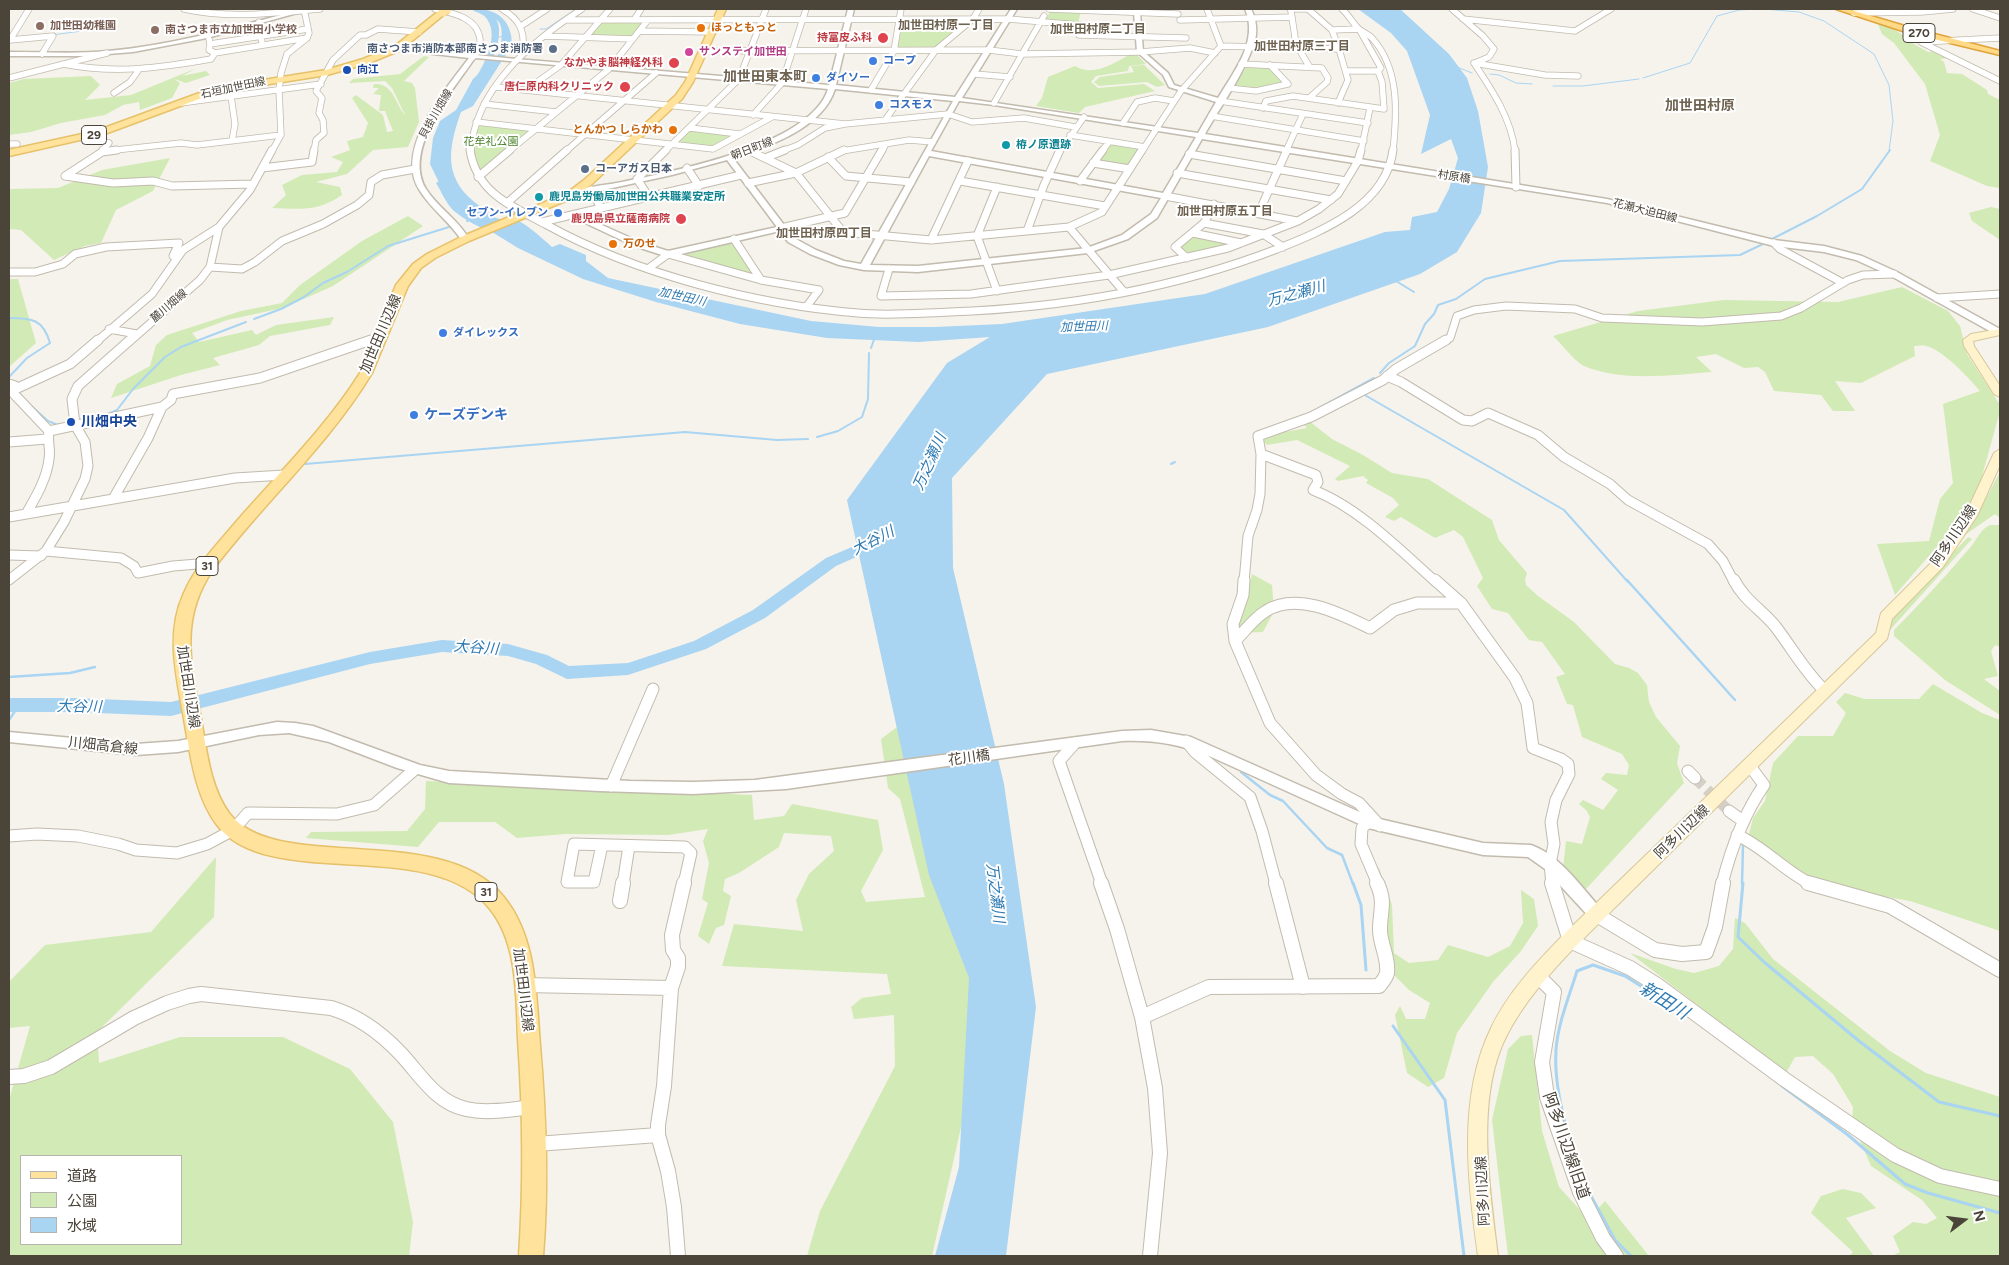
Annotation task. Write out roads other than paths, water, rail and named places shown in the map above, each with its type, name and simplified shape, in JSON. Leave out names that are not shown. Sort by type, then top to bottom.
[{"type":"highway","name":"270","points":[[1840,9],[1912,31],[2000,53]]},
{"type":"main road","name":"加世田川辺線","points":[[531,1256],[536,1144],[535,1107],[525,985],[517,941],[503,911],[485,891],[466,878],[448,870],[405,862],[281,850],[260,843],[233,830],[217,809],[208,788],[181,656],[180,635],[183,615],[190,595],[210,563],[349,400],[366,373],[402,285],[413,270],[431,256],[471,237],[571,194],[591,188],[633,140],[670,106],[684,90],[722,9]]},
{"type":"main road","name":"石垣加世田線","points":[[9,154],[86,137],[216,90],[280,78],[327,72],[366,61],[398,48],[419,32],[442,10]]},
{"type":"main road","points":[[1999,332],[1975,336],[1968,340],[1969,346],[2000,394]]},
{"type":"main road","name":"阿多川辺線","points":[[1488,1256],[1482,1211],[1480,1140],[1482,1082],[1488,1059],[1508,1014],[1520,995],[1570,941],[1882,636],[1886,617],[1938,564],[1970,516],[2000,453]]},
{"type":"street","points":[[10,39],[29,9]]},
{"type":"street","points":[[184,9],[205,13],[230,14],[320,9]]},
{"type":"street","points":[[9,78],[107,53],[209,35],[304,9]]},
{"type":"street","points":[[102,152],[281,135],[280,78],[286,56],[307,38],[308,29],[304,9]]},
{"type":"street","points":[[502,9],[516,19],[521,26],[525,36],[524,50],[526,52]]},
{"type":"street","points":[[521,26],[547,9]]},
{"type":"street","points":[[582,9],[544,36],[514,61],[484,104],[476,122],[470,145],[472,164],[484,185],[524,215],[542,222],[571,239],[649,268],[724,289],[807,306],[858,313],[959,312],[1031,305],[1124,292],[1166,284],[1221,269],[1283,247],[1329,227],[1354,211],[1393,167],[1396,111],[1395,88],[1380,48],[1366,32],[1358,29],[1332,30]]},
{"type":"street","points":[[526,90],[561,65],[610,9]]},
{"type":"street","points":[[634,20],[641,9]]},
{"type":"street","points":[[649,197],[638,179],[739,79],[766,9]]},
{"type":"street","points":[[753,115],[782,83],[806,9]]},
{"type":"street","name":"朝日町線","points":[[591,188],[729,158],[782,137],[809,120],[829,98],[851,9]]},
{"type":"street","points":[[871,90],[894,51],[901,9]]},
{"type":"street","points":[[885,120],[936,50],[974,19],[979,9]]},
{"type":"street","points":[[864,267],[948,114],[1014,9]]},
{"type":"street","points":[[994,103],[1048,9],[1136,11],[1178,14],[1211,20],[1292,17]]},
{"type":"street","points":[[1207,9],[1221,46]]},
{"type":"street","points":[[729,158],[791,240],[813,252],[842,263],[889,269],[918,269],[1088,250],[1111,244],[1136,230],[1154,216],[1250,47],[1254,34],[1253,19],[1248,9]]},
{"type":"street","points":[[1309,66],[1297,48],[1290,9],[1308,9],[1332,30],[1347,71],[1348,80],[1338,103]]},
{"type":"street","points":[[1263,108],[1266,101],[1293,96],[1384,109],[1382,82],[1378,71],[1381,68],[1350,16],[1342,9]]},
{"type":"street","points":[[1452,9],[1483,36],[1494,49],[1487,58],[1474,63]]},
{"type":"street","points":[[1463,19],[1575,31],[1611,9]]},
{"type":"street","points":[[1854,13],[1922,12],[1952,9]]},
{"type":"street","points":[[1973,9],[2000,18]]},
{"type":"street","name":"貝掛川畑線","points":[[415,169],[416,151],[425,132],[451,89],[479,51],[480,38],[474,24],[457,14],[442,10]]},
{"type":"street","points":[[1075,54],[1084,10]]},
{"type":"street","points":[[1136,11],[1140,52],[1166,74],[1171,86],[1181,91],[1220,101],[1368,123]]},
{"type":"street","points":[[230,14],[249,24]]},
{"type":"street","points":[[1178,14],[1190,48]]},
{"type":"street","points":[[565,20],[648,20],[669,17],[717,20],[899,19],[939,16],[1041,21],[1080,25]]},
{"type":"street","points":[[478,176],[609,69],[648,20]]},
{"type":"street","points":[[259,22],[262,46]]},
{"type":"street","points":[[210,44],[308,29]]},
{"type":"street","points":[[262,168],[312,162],[316,140],[324,134],[323,120],[319,112],[322,98],[316,92],[328,67],[339,53],[360,35],[366,35],[378,29],[419,32]]},
{"type":"street","points":[[640,31],[712,32]]},
{"type":"street","points":[[209,35],[210,50],[215,53],[307,38]]},
{"type":"street","points":[[1079,35],[1186,38]]},
{"type":"street","points":[[10,39],[53,36],[42,54]]},
{"type":"street","points":[[544,36],[633,39]]},
{"type":"street","points":[[2000,38],[1921,42],[2000,80]]},
{"type":"street","points":[[1221,46],[1339,49]]},
{"type":"street","points":[[750,151],[796,173],[843,232],[930,240],[1069,227],[1102,212],[1181,91],[1221,46]]},
{"type":"street","name":"村原橋","points":[[398,48],[475,58],[871,90],[994,103],[1514,187]]},
{"type":"street","points":[[703,51],[988,50],[1022,54],[1075,54],[1190,48],[1215,53]]},
{"type":"street","points":[[9,54],[107,53]]},
{"type":"street","points":[[63,64],[95,70],[138,71],[211,59],[215,53]]},
{"type":"street","points":[[1474,63],[1545,75],[1578,76]]},
{"type":"street","points":[[1474,63],[1498,98],[1514,137],[1516,160],[1514,187]]},
{"type":"street","points":[[1241,64],[1322,68],[1328,78],[1327,82],[1309,98]]},
{"type":"street","points":[[1228,88],[1256,91],[1288,84],[1270,65]]},
{"type":"street","points":[[9,70],[28,72]]},
{"type":"street","points":[[114,94],[130,82],[138,71]]},
{"type":"street","points":[[1347,71],[1378,71]]},
{"type":"street","points":[[507,203],[656,73]]},
{"type":"street","points":[[974,74],[1010,77]]},
{"type":"street","points":[[174,104],[321,84]]},
{"type":"street","points":[[496,87],[845,124]]},
{"type":"street","points":[[231,96],[235,124],[232,141]]},
{"type":"street","points":[[1123,123],[1137,102],[1155,98],[1174,101]]},
{"type":"street","points":[[484,104],[556,112]]},
{"type":"street","points":[[889,269],[881,296],[971,294],[1110,275],[1187,258],[1241,242],[1298,221],[1338,194],[1358,161],[1370,108]]},
{"type":"street","points":[[765,158],[798,145],[825,128],[885,120],[948,114],[972,122],[1024,118],[1075,127]]},
{"type":"street","points":[[1259,212],[1303,114]]},
{"type":"street","points":[[1211,116],[1364,141]]},
{"type":"street","points":[[476,122],[713,148],[772,117]]},
{"type":"street","points":[[1028,231],[1047,175],[1075,127],[1084,117]]},
{"type":"street","points":[[690,128],[739,134]]},
{"type":"street","name":"麓川畑線","points":[[9,580],[43,553],[56,537],[72,507],[88,466],[85,442],[75,425],[72,399],[78,386],[200,280],[210,267],[219,227],[245,198],[281,135]]},
{"type":"street","points":[[1070,135],[1145,147]]},
{"type":"street","points":[[86,137],[109,143],[102,152],[65,176],[113,183],[153,181],[172,186],[253,184]]},
{"type":"street","points":[[748,184],[796,173],[845,150],[909,140],[933,142]]},
{"type":"street","points":[[1080,181],[1109,142]]},
{"type":"street","points":[[9,144],[17,144]]},
{"type":"street","points":[[649,268],[668,254],[845,213],[886,144]]},
{"type":"street","points":[[927,153],[1259,212],[1298,221]]},
{"type":"street","points":[[1189,154],[1346,181]]},
{"type":"street","points":[[828,157],[846,176],[911,182]]},
{"type":"street","points":[[930,240],[968,161]]},
{"type":"street","points":[[1093,163],[1130,169]]},
{"type":"street","points":[[687,168],[699,186]]},
{"type":"street","points":[[210,267],[242,269],[255,262],[282,241],[323,224],[357,205],[369,195],[371,182],[382,175],[415,169],[424,191],[434,204],[471,237]]},
{"type":"street","points":[[1177,173],[1331,200]]},
{"type":"street","points":[[542,222],[741,175]]},
{"type":"street","points":[[960,181],[1105,206]]},
{"type":"street","name":"花瀬大迫田線","points":[[1514,187],[1623,205],[1749,238],[1819,248],[1850,255],[1894,274],[1999,332]]},
{"type":"street","points":[[591,188],[601,208]]},
{"type":"street","points":[[997,188],[977,236],[997,291]]},
{"type":"street","points":[[1187,258],[1175,247],[1204,223],[1214,204]]},
{"type":"street","points":[[572,216],[677,258],[761,280],[819,290],[807,306]]},
{"type":"street","points":[[1204,223],[1263,234],[1283,247]]},
{"type":"street","points":[[169,267],[182,250],[219,227]]},
{"type":"street","points":[[1069,227],[1124,292]]},
{"type":"street","points":[[1193,233],[1241,242]]},
{"type":"street","points":[[734,238],[761,280]]},
{"type":"street","points":[[9,272],[35,272],[63,264],[75,254],[106,246],[179,243],[169,267],[152,294],[70,364],[26,385],[10,389],[48,435],[47,471],[26,514]]},
{"type":"street","name":"花瀬大迫田線","points":[[1774,243],[1843,283]]},
{"type":"street","points":[[1142,1017],[1209,987],[1379,986],[1387,975],[1380,930],[1383,910],[1382,894],[1361,844],[1362,828],[1374,824],[1359,803],[1342,794],[1316,775],[1270,723],[1235,641],[1233,624],[1242,595],[1248,536],[1257,510],[1261,454],[1258,436],[1311,417],[1387,376],[1450,338],[1457,316],[1474,310],[1506,306],[1575,309],[1602,318],[1702,322],[1781,316],[1792,314],[1843,283],[1859,276],[1894,274]]},
{"type":"street","points":[[1937,298],[2000,294]]},
{"type":"street","points":[[109,329],[137,334]]},
{"type":"street","points":[[9,442],[48,435],[75,425],[86,425],[162,407],[171,400],[174,394],[260,378],[381,337]]},
{"type":"street","points":[[1387,376],[1401,382],[1463,420],[1472,422],[1488,413],[1528,429],[1564,457],[1610,484],[1628,500],[1708,544],[1725,561],[1740,592],[1768,618],[1811,679],[1825,691]]},
{"type":"street","points":[[113,499],[148,438],[162,407]]},
{"type":"street","points":[[1261,454],[1316,475],[1318,482],[1314,490],[1328,496],[1378,531],[1461,603],[1516,678],[1527,703],[1534,748],[1561,759],[1568,764],[1569,774],[1556,800],[1551,822],[1554,844],[1550,864],[1553,890],[1570,941],[1630,968],[1650,981],[1824,1108],[1895,1155],[1940,1176],[2000,1189]]},
{"type":"street","points":[[9,517],[234,478],[284,475]]},
{"type":"street","points":[[9,555],[43,553],[113,557],[126,560],[134,565],[138,573],[173,566],[210,563]]},
{"type":"street","points":[[1235,641],[1268,609],[1292,603],[1318,607],[1370,628],[1394,610],[1417,603],[1461,603]]},
{"type":"street","points":[[611,786],[653,689]]},
{"type":"street","name":"川畑高倉線","points":[[9,737],[123,750],[157,749],[197,738],[276,727],[294,728],[342,742],[414,770],[441,776],[611,786]]},
{"type":"street","name":"花川橋","points":[[611,786],[760,786],[1075,742],[1140,735],[1162,736],[1186,741],[1214,752],[1374,824],[1484,849],[1531,851],[1550,864],[1597,915]]},
{"type":"street","points":[[1186,741],[1195,752],[1250,797],[1262,831],[1303,987]]},
{"type":"street","points":[[1075,742],[1059,761],[1117,929],[1142,1017],[1155,1088],[1160,1153],[1150,1256]]},
{"type":"street","points":[[1597,915],[1655,950],[1682,954],[1706,952],[1716,930],[1722,884],[1737,835],[1750,803],[1764,785],[1750,766]]},
{"type":"street","points":[[9,836],[37,834],[78,836],[118,844],[136,850],[177,853],[207,844],[233,830],[248,813],[337,814],[374,805],[414,770]]},
{"type":"street","points":[[1729,811],[1743,821]]},
{"type":"street","points":[[1737,835],[1750,841],[1797,877],[1810,884],[1890,906],[2000,970]]},
{"type":"street","points":[[602,845],[685,847],[691,853],[672,935],[673,950],[678,958],[678,967],[671,988],[658,1135],[673,1198],[678,1256]]},
{"type":"street","points":[[620,901],[629,846]]},
{"type":"street","name":"阿多川辺線旧道","points":[[1538,975],[1554,992],[1542,1062],[1547,1097],[1580,1192],[1603,1238],[1616,1256]]},
{"type":"street","points":[[525,985],[671,988]]},
{"type":"street","points":[[9,1077],[35,1075],[49,1070],[149,1010],[182,997],[201,994],[331,1008],[346,1012],[360,1019],[385,1039],[444,1101],[464,1109],[488,1112],[535,1107]]},
{"type":"street","points":[[536,1144],[658,1135]]},
{"type":"water","name":"万之瀬川","points":[[476,9],[491,11],[503,18],[510,30],[512,45],[473,106],[461,112],[451,152],[454,176],[460,187],[488,213],[499,219],[519,221],[552,247],[560,244],[586,255],[586,261],[608,278],[811,321],[879,327],[1002,324],[1205,294],[1385,232],[1410,230],[1412,217],[1437,212],[1449,189],[1458,158],[1451,139],[1421,154],[1430,115],[1407,51],[1391,33],[1358,9],[1400,9],[1449,54],[1467,78],[1478,111],[1488,167],[1481,213],[1457,252],[1420,274],[1268,327],[1047,374],[952,478],[953,568],[1004,784],[1036,1007],[1006,1256],[935,1256],[959,1167],[969,978],[929,875],[847,500],[947,363],[990,337],[918,342],[827,338],[740,324],[656,302],[583,279],[518,248],[479,224],[444,193],[430,164],[433,138],[440,121],[456,110],[473,79],[501,52],[502,35],[500,24],[493,17]]},
{"type":"waterway","name":"加世田川","points":[[473,88],[484,72],[495,40],[495,29],[492,20],[486,13],[475,9]]},
{"type":"waterway","points":[[540,29],[546,29],[576,9]]},
{"type":"waterway","points":[[1643,78],[1690,63],[1717,16],[1739,10],[1758,9]]},
{"type":"waterway","points":[[1763,9],[1799,12],[1824,21],[1874,54],[1889,85],[1893,121],[1889,151]]},
{"type":"waterway","points":[[52,35],[82,31]]},
{"type":"waterway","points":[[495,38],[504,36]]},
{"type":"waterway","points":[[1457,67],[1472,73]]},
{"type":"waterway","points":[[1490,74],[1499,75],[1516,83],[1532,84]]},
{"type":"waterway","points":[[1553,86],[1583,86],[1639,79]]},
{"type":"waterway","points":[[1770,240],[1817,216],[1862,189],[1890,150]]},
{"type":"waterway","name":"加世田川","points":[[441,183],[456,207],[478,222],[495,229]]},
{"type":"waterway","name":"加世田川","points":[[467,221],[473,219]]},
{"type":"waterway","points":[[254,319],[281,309],[304,297],[323,283],[347,272],[388,246],[449,227]]},
{"type":"waterway","points":[[1380,373],[1389,363],[1415,346],[1425,324],[1434,314],[1438,305],[1456,299],[1485,279],[1560,261],[1740,255],[1765,243]]},
{"type":"waterway","points":[[1396,281],[1414,292]]},
{"type":"waterway","points":[[9,296],[9,302]]},
{"type":"waterway","points":[[9,318],[36,322],[44,329],[50,343],[27,358],[9,377]]},
{"type":"waterway","points":[[108,414],[117,410],[133,389],[165,357],[181,347],[246,322]]},
{"type":"waterway","points":[[871,348],[875,337]]},
{"type":"waterway","points":[[817,437],[838,431],[862,417],[868,399],[869,353]]},
{"type":"waterway","points":[[1321,407],[1374,378]]},
{"type":"waterway","points":[[1363,394],[1564,510],[1628,582]]},
{"type":"waterway","points":[[27,402],[48,421],[58,425]]},
{"type":"waterway","points":[[305,464],[685,432],[777,440],[808,439]]},
{"type":"waterway","points":[[1171,464],[1175,462]]},
{"type":"waterway","name":"大谷川","points":[[9,705],[73,705],[171,709],[370,658],[442,646],[508,650],[541,659],[567,673],[628,669],[700,645],[759,614],[831,562],[878,541]]},
{"type":"waterway","points":[[1627,580],[1735,700]]},
{"type":"waterway","points":[[9,677],[70,673],[95,667]]},
{"type":"waterway","points":[[9,720],[19,705]]},
{"type":"waterway","points":[[1241,772],[1270,795],[1283,801],[1327,848],[1342,855],[1353,884]]},
{"type":"waterway","points":[[1742,884],[1743,845]]},
{"type":"waterway","points":[[1353,883],[1361,905],[1366,970]]},
{"type":"waterway","points":[[1743,883],[1738,937],[1764,962],[1859,1041],[1939,1102],[2000,1116]]},
{"type":"waterway","name":"新田川","points":[[1570,1142],[1557,1085],[1556,1050],[1561,1020],[1577,971],[1593,965],[1625,976],[1685,1014]]},
{"type":"waterway","points":[[1393,1026],[1445,1100],[1464,1256]]},
{"type":"waterway","name":"新田川","points":[[1782,1086],[1848,1135],[1905,1184],[1928,1193],[2000,1213]]},
{"type":"waterway","name":"新田川","points":[[1585,1185],[1615,1240],[1631,1256]]},
{"type":"tunnel","points":[[1695,778],[1729,811]]},
{"type":"place","name":"加世田幼稚園","points":[[40,26]]},
{"type":"place","name":"ほっともっと","points":[[701,28]]},
{"type":"place","name":"南さつま市立加世田小学校","points":[[155,30]]},
{"type":"place","name":"持冨皮ふ科","points":[[883,38]]},
{"type":"place","name":"南さつま市消防本部南さつま消防署","points":[[553,49]]},
{"type":"place","name":"サンステイ加世田","points":[[689,52]]},
{"type":"place","name":"コープ","points":[[873,61]]},
{"type":"place","name":"なかやま脳神経外科","points":[[674,63]]},
{"type":"place","name":"向江","points":[[347,70]]},
{"type":"place","name":"ダイソー","points":[[816,78]]},
{"type":"place","name":"唐仁原内科クリニック","points":[[625,87]]},
{"type":"place","name":"コスモス","points":[[879,105]]},
{"type":"place","name":"とんかつ しらかわ","points":[[673,130]]},
{"type":"place","name":"栫ノ原遺跡","points":[[1006,145]]},
{"type":"place","name":"コーアガス日本","points":[[585,169]]},
{"type":"place","name":"鹿児島労働局加世田公共職業安定所","points":[[539,197]]},
{"type":"place","name":"セブン-イレブン","points":[[558,213]]},
{"type":"place","name":"鹿児島県立薩南病院","points":[[681,219]]},
{"type":"place","name":"万のせ","points":[[613,244]]},
{"type":"place","name":"ダイレックス","points":[[443,333]]},
{"type":"place","name":"ケーズデンキ","points":[[414,415]]},
{"type":"place","name":"川畑中央","points":[[71,422]]},
{"type":"district","name":"加世田村原一丁目","points":[[946,25]]},
{"type":"district","name":"加世田村原二丁目","points":[[1098,29]]},
{"type":"district","name":"加世田村原三丁目","points":[[1302,46]]},
{"type":"district","name":"加世田東本町","points":[[765,77]]},
{"type":"district","name":"加世田村原","points":[[1700,106]]},
{"type":"district","name":"加世田村原五丁目","points":[[1225,211]]},
{"type":"district","name":"加世田村原四丁目","points":[[824,233]]},
{"type":"park label","name":"花牟礼公園","points":[[491,142]]}]
